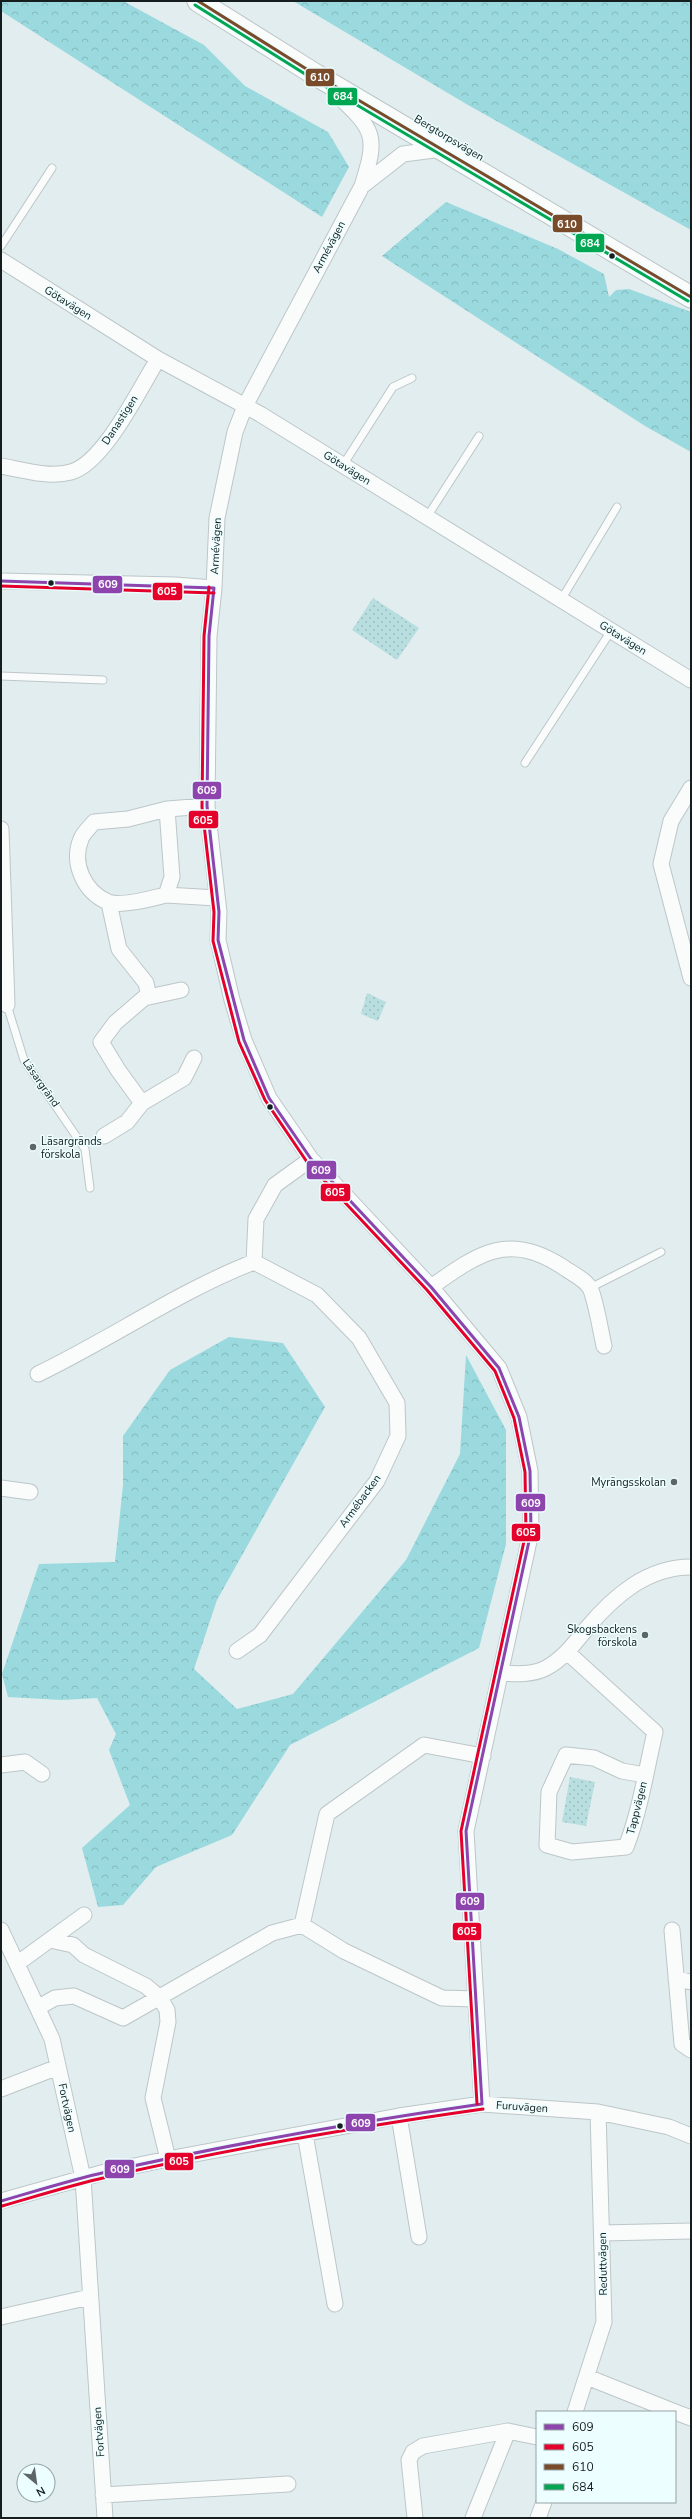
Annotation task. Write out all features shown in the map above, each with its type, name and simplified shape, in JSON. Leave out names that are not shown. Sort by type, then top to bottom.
[{"type":"main road","name":"Bergtorpsvägen","points":[[198,1],[316,75],[691,297]]},
{"type":"main road","name":"Bergtorpsvägen","points":[[202,1],[336,70],[691,283]]},
{"type":"street","name":"Armévägen","points":[[316,75],[354,111],[371,134],[372,154],[362,186],[245,406],[234,432],[217,518],[214,588],[209,636],[207,806],[216,898],[218,940],[244,1040],[269,1098],[311,1159],[431,1287],[499,1368],[519,1417],[530,1472],[531,1532],[502,1673],[466,1831],[482,2104]]},
{"type":"street","name":"Armévägen","points":[[362,186],[403,154],[442,149]]},
{"type":"street","name":"Götavägen","points":[[1,260],[158,359],[245,406],[343,465],[691,680]]},
{"type":"street","name":"Danastigen","points":[[1,466],[53,474],[72,472],[91,460],[109,440],[158,359]]},
{"type":"street","points":[[1,581],[214,588]]},
{"type":"street","points":[[691,788],[671,821],[661,864],[691,978]]},
{"type":"street","points":[[149,997],[146,983],[119,949],[109,903],[85,885],[76,865],[81,839],[94,822],[128,819],[167,809],[207,806]]},
{"type":"street","points":[[166,895],[172,877],[167,809]]},
{"type":"street","name":"Läsargränd","points":[[1,830],[7,1005]]},
{"type":"street","points":[[109,903],[137,901],[166,895],[216,898]]},
{"type":"street","points":[[142,1103],[118,1070],[101,1042],[115,1023],[144,998],[181,990]]},
{"type":"street","points":[[104,1136],[127,1122],[142,1103],[184,1078],[194,1058]]},
{"type":"street","points":[[38,1374],[71,1358],[218,1276],[254,1262],[256,1219],[275,1185],[311,1159]]},
{"type":"street","points":[[431,1287],[472,1258],[510,1247],[547,1257],[577,1277],[590,1288],[604,1346]]},
{"type":"street","name":"Armébacken","points":[[237,1651],[260,1635],[377,1481],[398,1436],[397,1402],[359,1338],[316,1295],[254,1262]]},
{"type":"street","points":[[1,1488],[30,1492]]},
{"type":"street","points":[[502,1673],[525,1674],[546,1668],[567,1652],[597,1616],[622,1592],[651,1575],[691,1567]]},
{"type":"street","name":"Tappvägen","points":[[567,1652],[655,1732],[634,1829],[626,1848],[572,1852],[547,1845],[549,1792],[566,1755],[594,1758],[622,1771],[645,1775]]},
{"type":"street","points":[[302,1925],[327,1814],[424,1745],[483,1756]]},
{"type":"street","points":[[1,1765],[25,1762],[42,1774]]},
{"type":"street","points":[[18,1963],[84,1915]]},
{"type":"street","points":[[39,2007],[55,1998],[74,1996],[122,2018],[160,1998],[272,1933],[302,1925],[344,1952],[442,1998],[476,1999]]},
{"type":"street","name":"Fortvägen","points":[[1,1930],[39,2007],[52,2039],[83,2178],[105,2518]]},
{"type":"street","points":[[672,1930],[684,1980],[682,2044],[691,2050]]},
{"type":"street","points":[[50,1940],[74,1945],[84,1955],[146,1986],[160,1998],[167,2010],[168,2022],[153,2098],[168,2159]]},
{"type":"street","points":[[1,2089],[58,2067]]},
{"type":"street","name":"Furuvägen","points":[[1,2201],[83,2178],[168,2159],[399,2116],[482,2104],[598,2112],[669,2127],[691,2136]]},
{"type":"street","name":"Reduttvägen","points":[[575,2411],[604,2322],[598,2112]]},
{"type":"street","points":[[399,2116],[419,2238]]},
{"type":"street","points":[[305,2134],[335,2304]]},
{"type":"street","points":[[602,2233],[691,2231]]},
{"type":"street","points":[[1,2317],[90,2297]]},
{"type":"street","points":[[587,2377],[672,2411]]},
{"type":"street","points":[[676,2412],[691,2418]]},
{"type":"street","points":[[473,2518],[508,2431]]},
{"type":"street","points":[[415,2518],[409,2460],[414,2452],[423,2446],[508,2431],[536,2437]]},
{"type":"street","points":[[103,2495],[288,2484]]},
{"type":"street","points":[[538,2518],[544,2503]]},
{"type":"lane","points":[[1,246],[52,168]]},
{"type":"lane","points":[[343,465],[393,387],[412,378]]},
{"type":"lane","points":[[427,517],[479,436]]},
{"type":"lane","points":[[561,600],[617,507]]},
{"type":"lane","points":[[525,763],[611,631]]},
{"type":"lane","points":[[1,676],[103,680]]},
{"type":"lane","name":"Läsargränd","points":[[7,1005],[24,1060],[85,1149],[90,1188]]},
{"type":"lane","points":[[590,1288],[661,1252]]},
{"type":"green space","points":[[1,1],[123,1],[204,45],[245,86],[328,132],[349,167],[322,217],[1,11]]},
{"type":"green space","points":[[293,1],[691,1],[691,230],[468,105]]},
{"type":"green space","points":[[446,202],[558,249],[604,274],[609,297],[616,290],[629,289],[691,312],[691,452],[645,426],[382,256]]},
{"type":"green space","points":[[229,1337],[283,1343],[325,1407],[217,1600],[194,1669],[237,1709],[293,1694],[406,1560],[460,1454],[466,1355],[506,1430],[506,1544],[479,1648],[290,1745],[232,1835],[156,1867],[123,1905],[98,1907],[82,1848],[130,1805],[109,1750],[116,1734],[97,1698],[62,1700],[8,1697],[2,1674],[39,1564],[115,1562],[123,1485],[123,1436],[170,1370]]},
{"type":"shaded area","points":[[373,598],[419,628],[397,660],[352,630]]},
{"type":"shaded area","points":[[367,993],[386,1002],[378,1021],[361,1014]]},
{"type":"shaded area","points":[[570,1777],[595,1782],[586,1826],[562,1822]]},
{"type":"transit line","name":"610","points":[[198,1],[316,75],[691,297]]},
{"type":"transit line","name":"684","points":[[195,5],[313,79],[688,301]]},
{"type":"transit line","name":"609","points":[[1,581],[214,588]]},
{"type":"transit line","name":"605","points":[[1,586],[214,593]]},
{"type":"transit line","name":"605","points":[[209,587],[204,636],[202,807],[214,912],[213,941],[239,1042],[265,1100],[307,1162],[427,1290],[495,1371],[514,1418],[525,1472],[526,1532],[461,1831],[477,2104]]},
{"type":"transit line","name":"609","points":[[214,588],[209,636],[207,806],[219,912],[218,940],[244,1040],[269,1098],[311,1159],[431,1287],[499,1368],[519,1417],[530,1471],[531,1532],[466,1831],[482,2104]]},
{"type":"transit line","name":"609","points":[[1,2201],[93,2175],[199,2152],[340,2126],[482,2104]]},
{"type":"transit line","name":"605","points":[[2,2206],[94,2180],[247,2147],[483,2109]]},
{"type":"place","name":"Läsargränds förskola","points":[[33,1147]]},
{"type":"place","name":"Myrängsskolan","points":[[674,1482]]},
{"type":"place","name":"Skogsbackens förskola","points":[[645,1635]]}]
